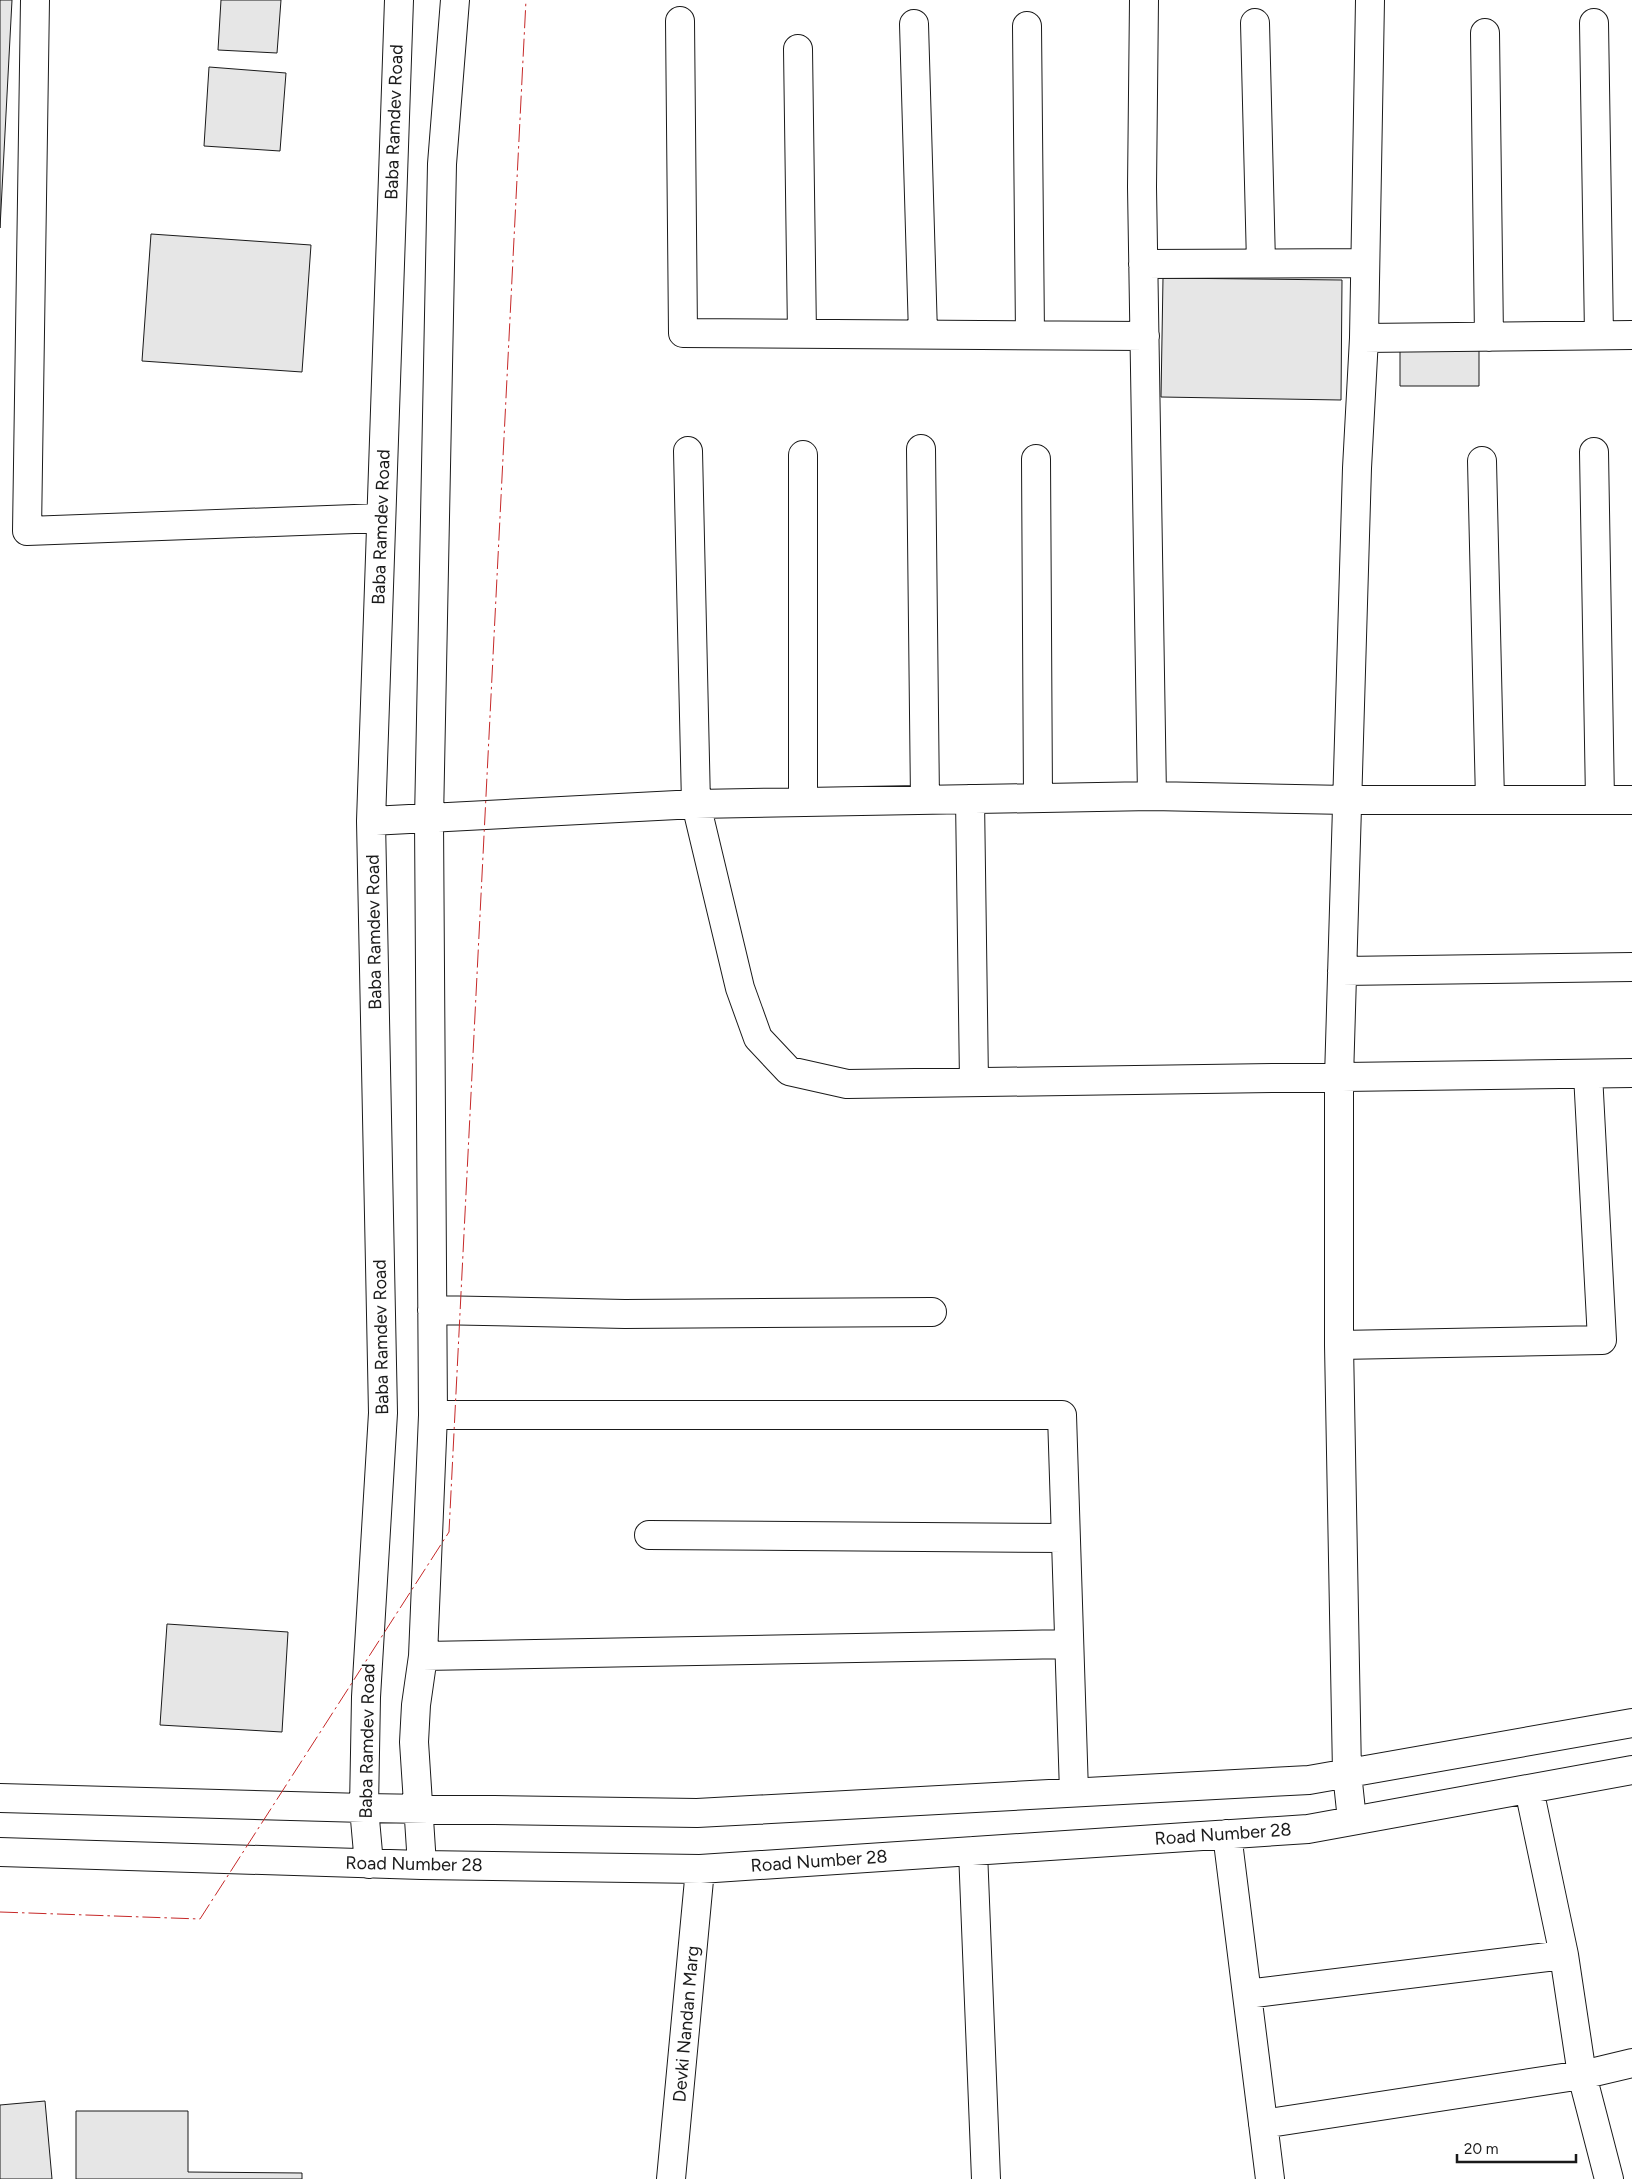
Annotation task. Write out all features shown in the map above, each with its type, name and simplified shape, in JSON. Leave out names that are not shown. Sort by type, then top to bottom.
[{"type":"street","points":[[35,0],[27,531],[381,518]]},
{"type":"street","name":"Baba Ramdev Road","points":[[369,1864],[364,1808],[366,1697],[383,1413],[372,822],[400,0]]},
{"type":"street","points":[[422,1865],[414,1742],[416,1705],[423,1656],[433,1415],[429,820],[442,164],[455,0]]},
{"type":"street","points":[[1144,0],[1143,264],[1152,796]]},
{"type":"street","points":[[1352,1820],[1347,1773],[1339,1346],[1339,1078],[1357,468],[1364,338],[1370,0]]},
{"type":"street","points":[[680,21],[683,333],[1145,336]]},
{"type":"street","points":[[1594,23],[1599,335]]},
{"type":"street","points":[[914,24],[923,334]]},
{"type":"street","points":[[1255,24],[1261,264]]},
{"type":"street","points":[[1027,26],[1030,335]]},
{"type":"street","points":[[1485,33],[1489,337]]},
{"type":"street","points":[[798,49],[802,334]]},
{"type":"street","points":[[1143,264],[1365,263]]},
{"type":"street","points":[[1364,338],[1632,335]]},
{"type":"street","points":[[921,449],[925,800]]},
{"type":"street","points":[[688,451],[696,804],[740,988],[758,1038],[789,1071],[847,1084],[1632,1073]]},
{"type":"street","points":[[1594,452],[1600,800]]},
{"type":"street","points":[[803,455],[803,802]]},
{"type":"street","points":[[1036,459],[1038,798]]},
{"type":"street","points":[[1482,461],[1490,800]]},
{"type":"street","points":[[372,822],[696,804],[970,799],[1152,796],[1347,800],[1632,800]]},
{"type":"street","points":[[970,799],[974,1082]]},
{"type":"street","points":[[1342,970],[1632,967]]},
{"type":"street","points":[[1339,1346],[1602,1340],[1588,1074]]},
{"type":"street","points":[[432,1310],[625,1314],[932,1312]]},
{"type":"street","points":[[433,1415],[1062,1415],[1074,1792]]},
{"type":"street","points":[[648,1535],[1065,1538]]},
{"type":"street","points":[[423,1656],[1069,1644]]},
{"type":"street","points":[[0,1798],[364,1808],[698,1813],[1309,1780],[1632,1723]]},
{"type":"street","name":"Road Number 28","points":[[0,1852],[369,1864],[700,1869],[1308,1829],[1632,1770]]},
{"type":"street","points":[[1529,1789],[1564,1955],[1582,2075],[1609,2179]]},
{"type":"street","points":[[1227,1834],[1270,2179]]},
{"type":"street","points":[[973,1851],[986,2179]]},
{"type":"street","name":"Devki Nandan Marg","points":[[671,2179],[700,1869]]},
{"type":"street","points":[[1247,1994],[1564,1955]]},
{"type":"street","points":[[1263,2124],[1582,2075],[1632,2063]]},
{"type":"building","points":[[0,0],[12,0],[0,228]]},
{"type":"building","points":[[221,0],[281,0],[277,53],[218,50]]},
{"type":"building","points":[[209,67],[286,73],[280,151],[204,146]]},
{"type":"building","points":[[151,234],[311,245],[302,372],[142,361]]},
{"type":"building","points":[[1163,278],[1342,280],[1341,400],[1161,397]]},
{"type":"building","points":[[1400,344],[1479,344],[1479,386],[1400,386]]},
{"type":"building","points":[[167,1624],[288,1632],[282,1732],[160,1725]]},
{"type":"building","points":[[45,2101],[52,2179],[0,2179],[0,2105]]},
{"type":"building","points":[[76,2111],[188,2111],[188,2172],[302,2173],[302,2179],[76,2179]]},
{"type":"power","points":[[0,1912],[200,1919],[449,1532],[526,0]]}]
